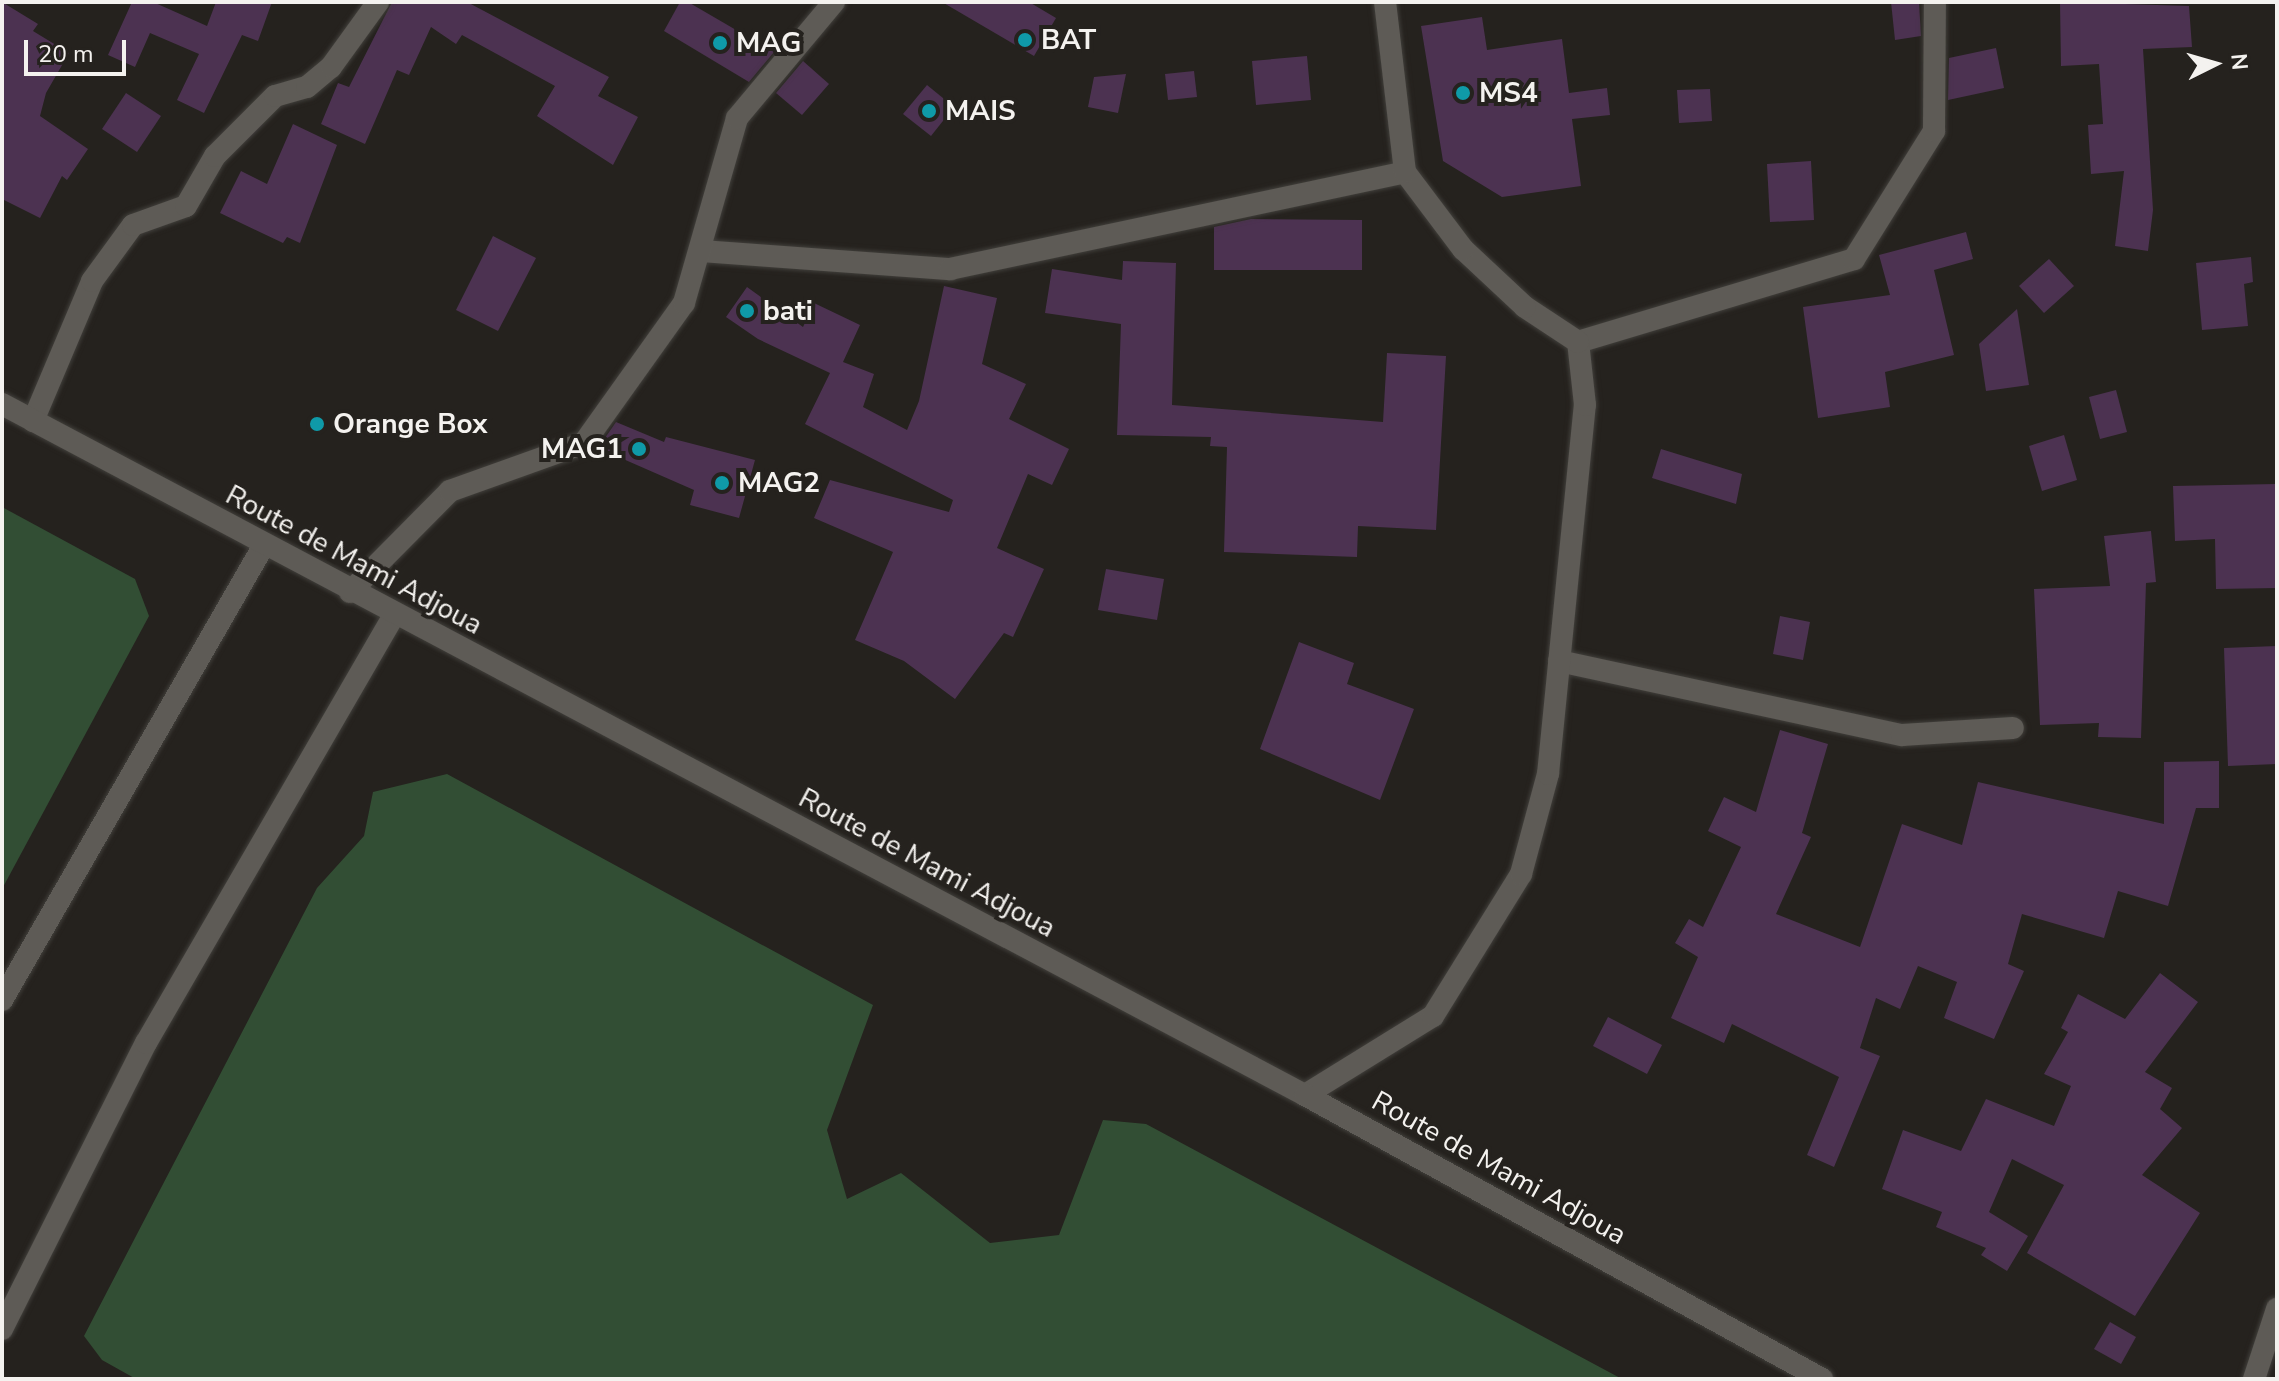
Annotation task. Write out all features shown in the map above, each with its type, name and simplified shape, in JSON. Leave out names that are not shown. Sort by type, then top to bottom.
[{"type":"street","points":[[33,421],[92,281],[133,225],[186,206],[215,156],[275,96],[307,87],[331,67],[378,2]]},
{"type":"street","points":[[350,592],[450,491],[584,443],[684,303],[702,251],[737,118],[834,2]]},
{"type":"street","points":[[1385,2],[1405,172],[1463,249],[1525,307],[1578,342]]},
{"type":"street","points":[[1578,342],[1854,259],[1934,131],[1935,2]]},
{"type":"street","points":[[702,251],[950,269],[1405,172]]},
{"type":"street","points":[[1305,1095],[1433,1016],[1521,874],[1548,774],[1585,405],[1578,342]]},
{"type":"street","name":"Route de Mami Adjoua","points":[[2,404],[394,616],[1305,1095],[1822,1379]]},
{"type":"street","points":[[2,1000],[264,545]]},
{"type":"street","points":[[2,1329],[146,1043],[394,616]]},
{"type":"street","points":[[1559,661],[1902,735],[2013,728]]},
{"type":"street","points":[[2254,1379],[2277,1309]]},
{"type":"green space","points":[[2,507],[135,579],[149,616],[2,889]]},
{"type":"green space","points":[[447,774],[873,1005],[827,1130],[847,1199],[901,1173],[990,1243],[1059,1235],[1103,1120],[1146,1124],[1622,1379],[136,1379],[102,1360],[84,1336],[317,888],[364,836],[373,792]]},
{"type":"building","points":[[2,2],[38,24],[33,31],[69,53],[46,93],[40,116],[88,149],[67,180],[62,176],[40,218],[2,199]]},
{"type":"building","points":[[132,2],[153,2],[207,26],[216,2],[272,2],[258,41],[242,35],[204,113],[177,100],[199,54],[150,33],[135,67],[108,55]]},
{"type":"building","points":[[392,2],[467,2],[609,77],[598,96],[638,117],[613,165],[537,116],[555,86],[462,35],[456,44],[431,27],[409,75],[397,70],[365,144],[321,124],[338,83],[349,87]]},
{"type":"building","name":"MAG","points":[[680,2],[688,2],[774,52],[749,82],[664,31]]},
{"type":"building","name":"BAT","points":[[942,2],[1029,2],[1056,18],[1034,56]]},
{"type":"building","points":[[1891,2],[1919,2],[1921,36],[1895,40]]},
{"type":"building","points":[[2060,2],[2189,6],[2192,47],[2143,49],[2153,210],[2148,251],[2115,246],[2124,171],[2091,174],[2088,125],[2103,124],[2099,64],[2061,66]]},
{"type":"building","points":[[1482,17],[1487,50],[1562,39],[1569,93],[1607,88],[1610,115],[1572,119],[1581,186],[1502,197],[1443,161],[1421,26]]},
{"type":"building","points":[[1996,48],[2004,88],[1948,100],[1949,58]]},
{"type":"building","points":[[1307,56],[1311,100],[1256,105],[1252,61]]},
{"type":"building","points":[[803,61],[829,84],[802,115],[776,93]]},
{"type":"building","points":[[1194,71],[1197,97],[1168,100],[1165,74]]},
{"type":"building","points":[[1126,74],[1118,113],[1088,107],[1094,77]]},
{"type":"building","name":"MAIS","points":[[927,85],[954,107],[931,136],[903,114]]},
{"type":"building","points":[[1710,89],[1712,121],[1679,123],[1677,90]]},
{"type":"building","points":[[126,93],[161,116],[137,152],[102,129]]},
{"type":"building","points":[[293,124],[337,145],[300,243],[287,237],[283,243],[220,213],[241,171],[267,184]]},
{"type":"building","points":[[1811,161],[1814,220],[1770,222],[1767,164]]},
{"type":"building","points":[[1251,219],[1362,220],[1362,270],[1214,270],[1214,227]]},
{"type":"building","points":[[1966,232],[1973,259],[1934,270],[1954,355],[1885,372],[1890,407],[1818,418],[1803,307],[1890,295],[1879,255]]},
{"type":"building","points":[[493,236],[536,258],[498,331],[456,310]]},
{"type":"building","points":[[2251,257],[2253,282],[2244,284],[2248,326],[2202,330],[2196,263]]},
{"type":"building","points":[[2049,259],[2074,286],[2044,313],[2019,286]]},
{"type":"building","points":[[1123,261],[1176,263],[1172,405],[1383,422],[1387,353],[1446,356],[1436,530],[1358,526],[1357,557],[1224,552],[1227,447],[1210,446],[1211,437],[1117,435],[1121,324],[1045,313],[1052,269],[1122,280]]},
{"type":"building","points":[[944,286],[997,298],[982,364],[1026,384],[1009,419],[1069,449],[1052,485],[1028,474],[997,548],[1044,569],[1013,637],[1004,633],[955,699],[904,661],[855,640],[893,552],[814,518],[830,480],[949,512],[953,500],[805,424],[830,373],[758,339],[726,317],[747,287],[803,327],[814,303],[860,325],[843,362],[874,374],[863,407],[907,430],[919,401]]},
{"type":"building","points":[[2017,309],[2029,385],[1986,391],[1979,344]]},
{"type":"building","points":[[2116,390],[2127,432],[2100,439],[2089,397]]},
{"type":"building","points":[[616,422],[664,442],[666,437],[755,460],[739,518],[690,505],[694,490],[598,448]]},
{"type":"building","points":[[2064,435],[2077,480],[2042,491],[2029,446]]},
{"type":"building","points":[[1661,449],[1742,474],[1736,504],[1652,478]]},
{"type":"building","points":[[2276,484],[2277,588],[2216,589],[2215,539],[2175,541],[2173,486]]},
{"type":"building","points":[[2151,531],[2156,582],[2146,583],[2141,738],[2098,737],[2099,723],[2040,725],[2034,589],[2110,586],[2104,536]]},
{"type":"building","points":[[1106,569],[1164,579],[1157,620],[1098,610]]},
{"type":"building","points":[[1780,616],[1810,622],[1803,660],[1773,654]]},
{"type":"building","points":[[1299,642],[1354,663],[1347,684],[1414,709],[1380,800],[1260,749]]},
{"type":"building","points":[[2277,646],[2277,764],[2228,766],[2224,648]]},
{"type":"building","points":[[1780,730],[1828,744],[1802,833],[1811,837],[1776,914],[1860,947],[1902,824],[1962,845],[1978,782],[2164,824],[2164,762],[2219,761],[2219,808],[2196,808],[2168,906],[2118,891],[2104,938],[2022,914],[2008,964],[2024,971],[1994,1039],[1944,1018],[1957,982],[1918,966],[1900,1009],[1876,998],[1860,1048],[1880,1056],[1834,1167],[1807,1155],[1839,1077],[1732,1024],[1724,1043],[1671,1018],[1698,957],[1675,943],[1689,919],[1703,927],[1741,847],[1708,831],[1724,797],[1756,812]]},
{"type":"building","points":[[2160,973],[2198,1002],[2145,1072],[2172,1088],[2160,1109],[2182,1128],[2142,1175],[2200,1213],[2135,1316],[2027,1253],[2064,1185],[2012,1159],[1989,1212],[2028,1236],[2007,1271],[1981,1255],[1986,1248],[1936,1227],[1942,1212],[1882,1189],[1903,1130],[1961,1151],[1986,1099],[2054,1126],[2071,1086],[2044,1074],[2068,1032],[2061,1028],[2078,994],[2125,1019]]},
{"type":"building","points":[[1608,1017],[1662,1045],[1647,1074],[1593,1046]]},
{"type":"building","points":[[2110,1322],[2136,1337],[2121,1364],[2094,1349]]},
{"type":"place","name":"BAT","points":[[1025,40]]},
{"type":"place","name":"MAG","points":[[720,43]]},
{"type":"place","name":"MS4","points":[[1463,93]]},
{"type":"place","name":"MAIS","points":[[929,111]]},
{"type":"place","name":"bati","points":[[747,311]]},
{"type":"place","name":"Orange Box","points":[[317,424]]},
{"type":"place","name":"MAG1","points":[[639,449]]},
{"type":"place","name":"MAG2","points":[[722,483]]}]
